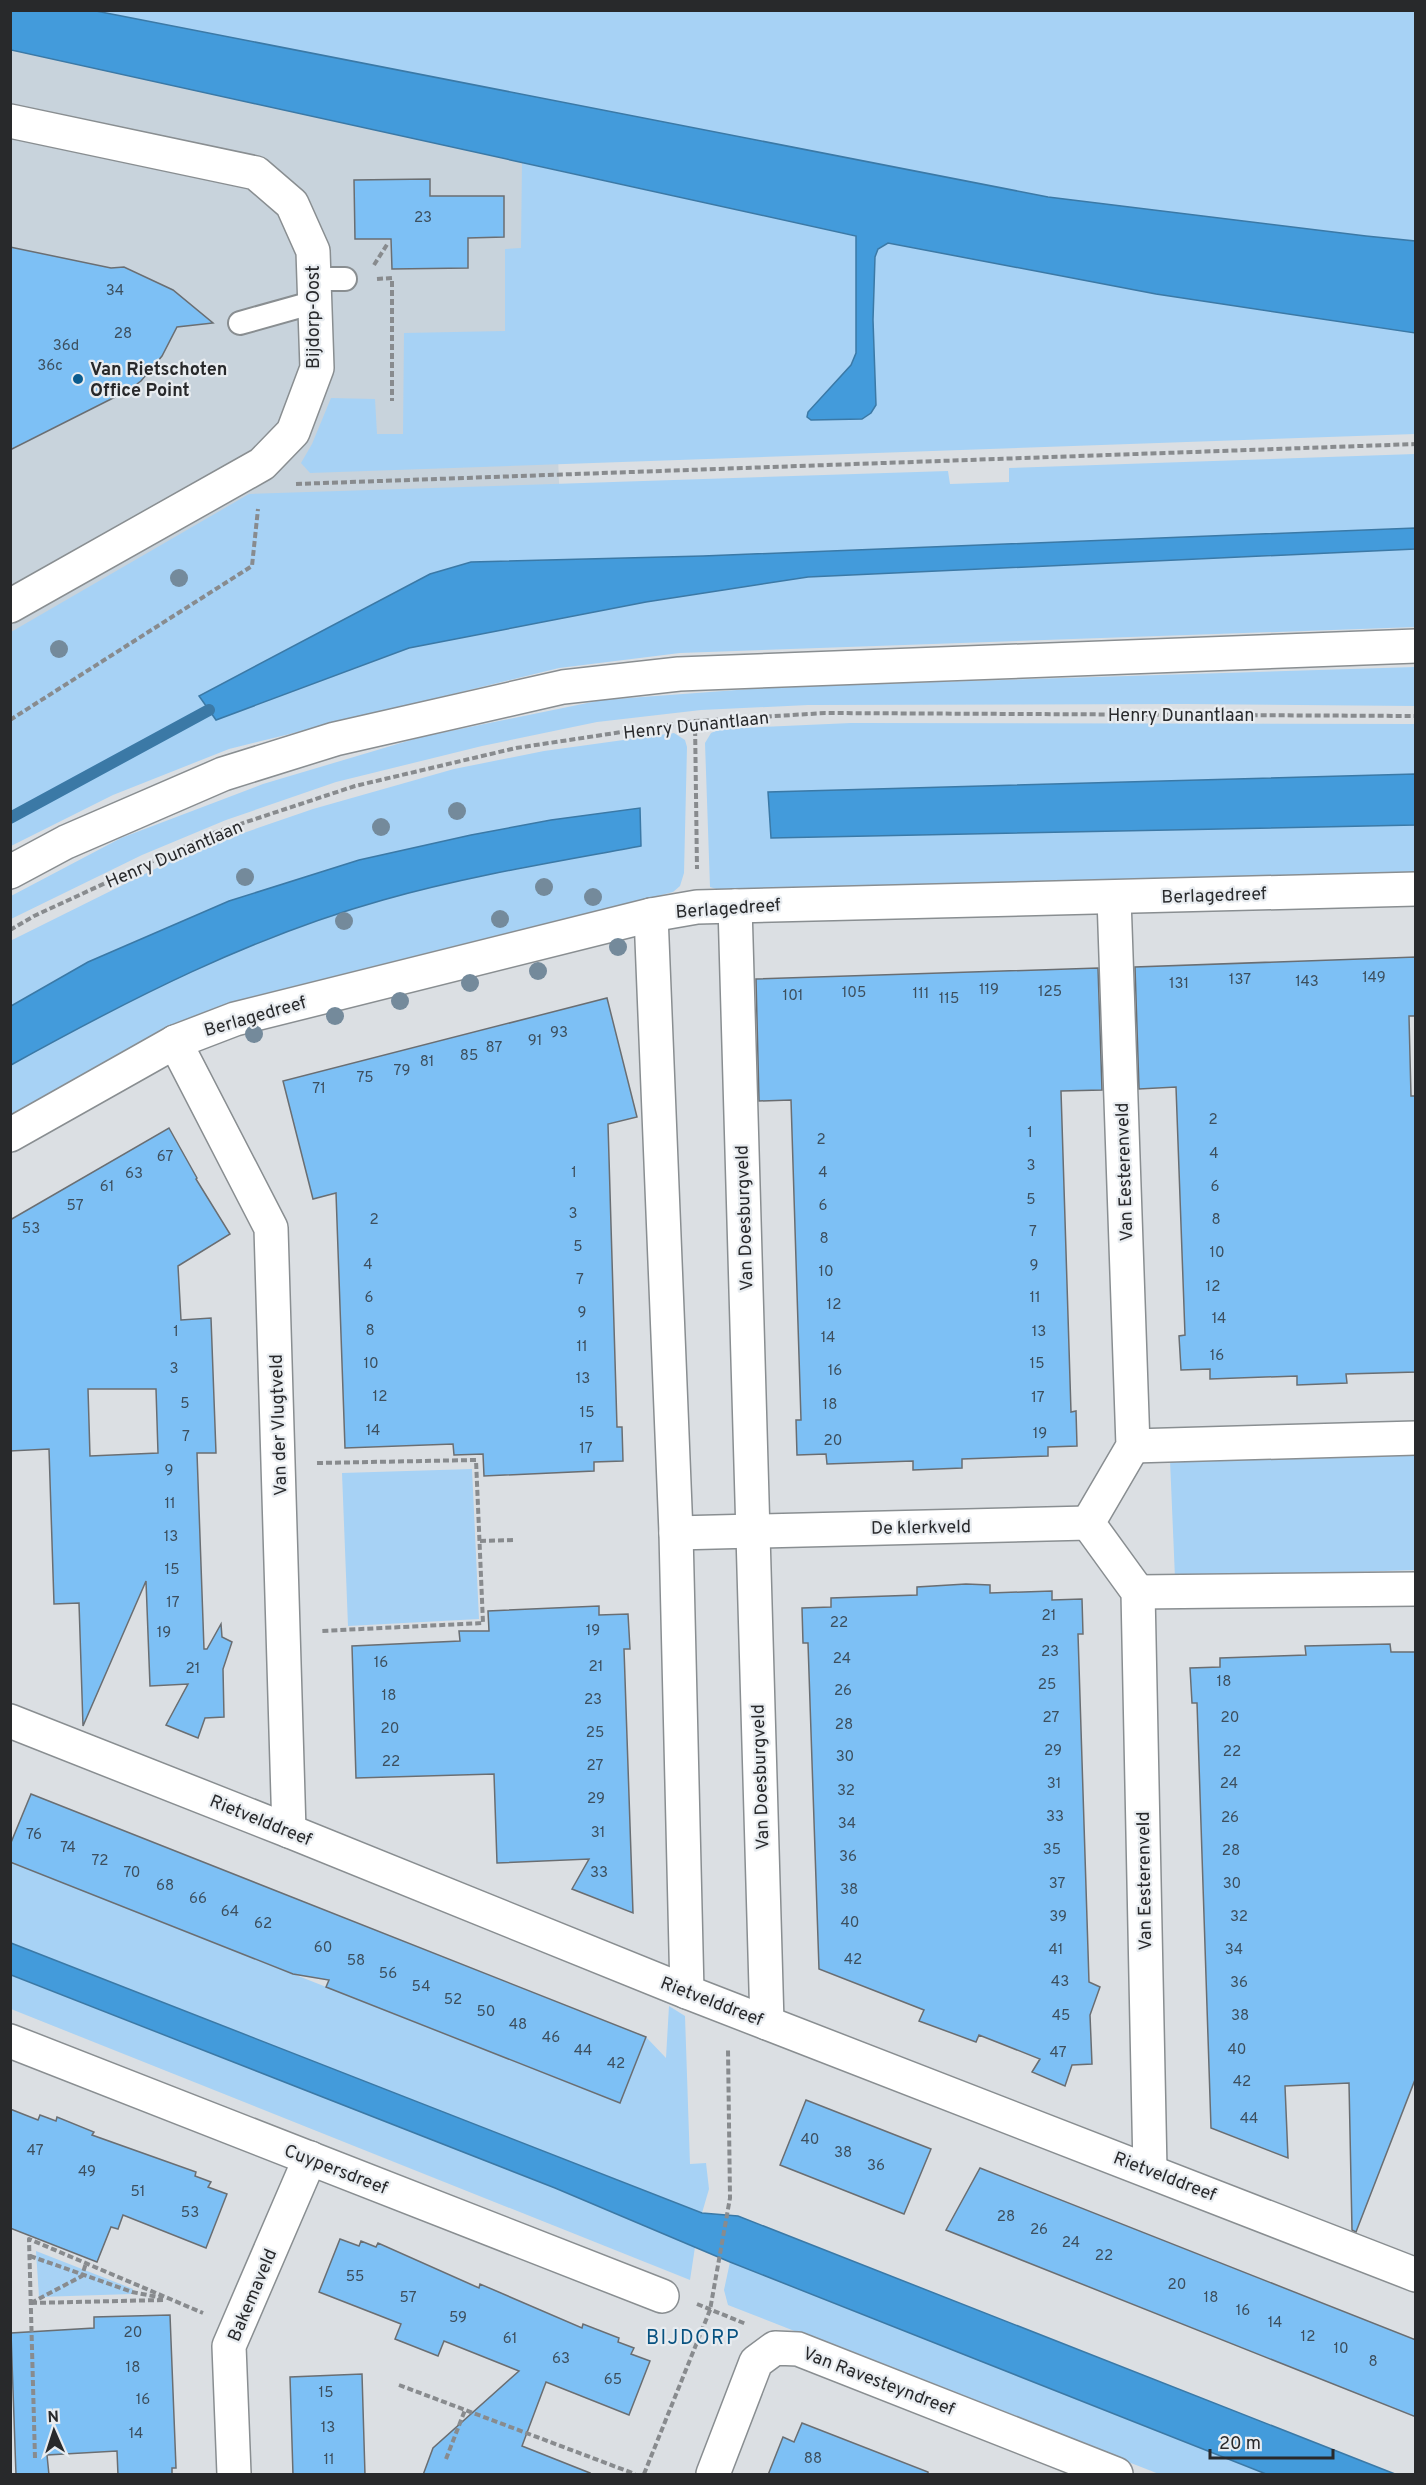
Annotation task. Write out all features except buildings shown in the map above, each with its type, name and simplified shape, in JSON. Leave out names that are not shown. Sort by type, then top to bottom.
[{"type":"street","name":"Bijdorp-Oost","points":[[10,121],[256,173],[292,204],[313,251],[335,285],[317,368],[293,432],[262,464],[10,606]]},
{"type":"street","points":[[10,872],[66,842],[223,774],[335,739],[563,687],[679,674],[1416,646]]},
{"type":"street","name":"Berlagedreef","points":[[10,1136],[175,1042],[235,1018],[651,915],[698,907],[1416,889]]},
{"type":"street","name":"Van Eesterenveld","points":[[1114,898],[1133,1446]]},
{"type":"street","name":"Van Doesburgveld","points":[[735,906],[766,2023]]},
{"type":"street","points":[[651,915],[676,1533],[687,1992]]},
{"type":"street","name":"Van der Vlugtveld","points":[[175,1042],[271,1227],[280,1464],[289,1831]]},
{"type":"street","points":[[1416,1438],[1133,1446],[1088,1523],[1138,1592],[1416,1589]]},
{"type":"street","name":"De klerkveld","points":[[753,1531],[1088,1523]]},
{"type":"street","points":[[676,1533],[753,1531]]},
{"type":"street","name":"Van Eesterenveld","points":[[1138,1592],[1150,2170]]},
{"type":"street","name":"Rietvelddreef","points":[[10,1721],[727,2008],[1416,2275]]},
{"type":"street","name":"Cuypersdreef","points":[[10,2041],[662,2296]]},
{"type":"street","name":"Bakemaveld","points":[[234,2475],[229,2346],[310,2158]]},
{"type":"street","name":"Van Ravesteyndreef","points":[[713,2475],[756,2362],[775,2348],[798,2349],[1116,2475]]},
{"type":"lane","points":[[240,323],[335,285]]},
{"type":"path","points":[[335,285],[388,243]]},
{"type":"path","points":[[335,285],[392,278],[392,401]]},
{"type":"path","points":[[10,720],[252,566],[262,464],[290,484],[1416,444]]},
{"type":"path","name":"Henry Dunantlaan","points":[[10,930],[34,916],[216,832],[355,786],[516,748],[695,721],[825,713],[1416,716]]},
{"type":"path","points":[[695,721],[698,907]]},
{"type":"path","points":[[280,1464],[476,1460],[483,1623],[285,1633]]},
{"type":"path","points":[[480,1541],[514,1540]]},
{"type":"path","points":[[644,2475],[710,2310],[717,2272],[730,2198],[727,2008]]},
{"type":"path","points":[[34,2458],[29,2239],[237,2328]]},
{"type":"path","points":[[30,2256],[132,2292],[172,2300]]},
{"type":"path","points":[[31,2303],[82,2276],[86,2263]]},
{"type":"path","points":[[31,2303],[172,2300]]},
{"type":"path","points":[[399,2385],[635,2475]]},
{"type":"path","points":[[446,2459],[465,2410]]},
{"type":"shaded area","points":[[96,11],[1415,11],[1415,241],[1048,197]]},
{"type":"shaded area","points":[[11,25],[545,137],[561,531],[340,527],[11,718]]},
{"type":"shaded area","points":[[522,163],[857,236],[856,353],[851,365],[809,412],[862,419],[873,320],[875,257],[878,249],[888,243],[1156,294],[1415,333],[1415,434],[310,473],[301,463],[312,444],[331,398],[375,399],[377,434],[403,434],[404,333],[505,331],[505,249],[521,248]]},
{"type":"shaded area","points":[[1415,454],[1415,528],[703,556],[471,562],[430,574],[199,696],[216,720],[409,648],[646,602],[808,577],[1415,549],[1415,627],[680,653],[559,668],[229,749],[113,795],[11,846],[11,632],[249,494],[948,471],[950,484],[1009,482],[1009,468]]},
{"type":"shaded area","points":[[1415,667],[1415,706],[808,705],[701,710],[597,722],[482,746],[336,782],[226,820],[142,855],[11,919],[11,896],[121,838],[263,784],[421,737],[602,700],[778,687]]},
{"type":"shaded area","points":[[851,723],[1415,724],[1415,774],[768,792],[771,838],[1415,825],[1415,872],[729,893],[710,887],[705,743],[711,733],[720,729]]},
{"type":"shaded area","points":[[674,733],[685,740],[687,747],[684,873],[680,886],[673,892],[230,1005],[11,1120],[10,941],[165,864],[223,840],[313,809],[454,769],[544,751]]},
{"type":"shaded area","points":[[1415,1452],[1415,1570],[1175,1578],[1170,1460]]},
{"type":"shaded area","points":[[472,1469],[479,1619],[348,1626],[342,1473]]},
{"type":"shaded area","points":[[10,1862],[620,2103],[646,2037],[666,2058],[669,2006],[685,2016],[690,2164],[706,2163],[709,2189],[702,2213],[11,1943]]},
{"type":"shaded area","points":[[10,1975],[555,2188],[695,2247],[690,2280],[11,2009]]},
{"type":"shaded area","points":[[36,2251],[133,2289],[132,2294],[39,2297]]},
{"type":"shaded area","points":[[730,2262],[1266,2474],[1159,2474],[728,2305],[724,2290]]},
{"type":"water","points":[[11,10],[96,11],[1048,197],[1415,241],[1415,333],[1156,294],[888,243],[878,249],[875,257],[873,320],[876,405],[871,413],[862,419],[811,420],[807,417],[808,412],[851,365],[856,353],[856,236],[11,50]]},
{"type":"water","points":[[1415,528],[1415,549],[808,577],[646,602],[409,648],[216,720],[199,696],[430,574],[471,562],[703,556]]},
{"type":"water","points":[[1415,774],[1415,825],[771,838],[768,792]]},
{"type":"water","points":[[640,808],[641,846],[447,884],[334,915],[286,932],[192,972],[11,1065],[11,1006],[88,962],[229,901],[359,860],[551,820]]},
{"type":"water","points":[[11,1943],[702,2213],[738,2216],[1395,2474],[1266,2474],[730,2262],[555,2188],[11,1975]]},
{"type":"waterway","points":[[10,818],[209,710]]},
{"type":"place","name":"Van Rietschoten Office Point","points":[[78,379]]},
{"type":"district","name":"BIJDORP","points":[[693,2337]]}]
